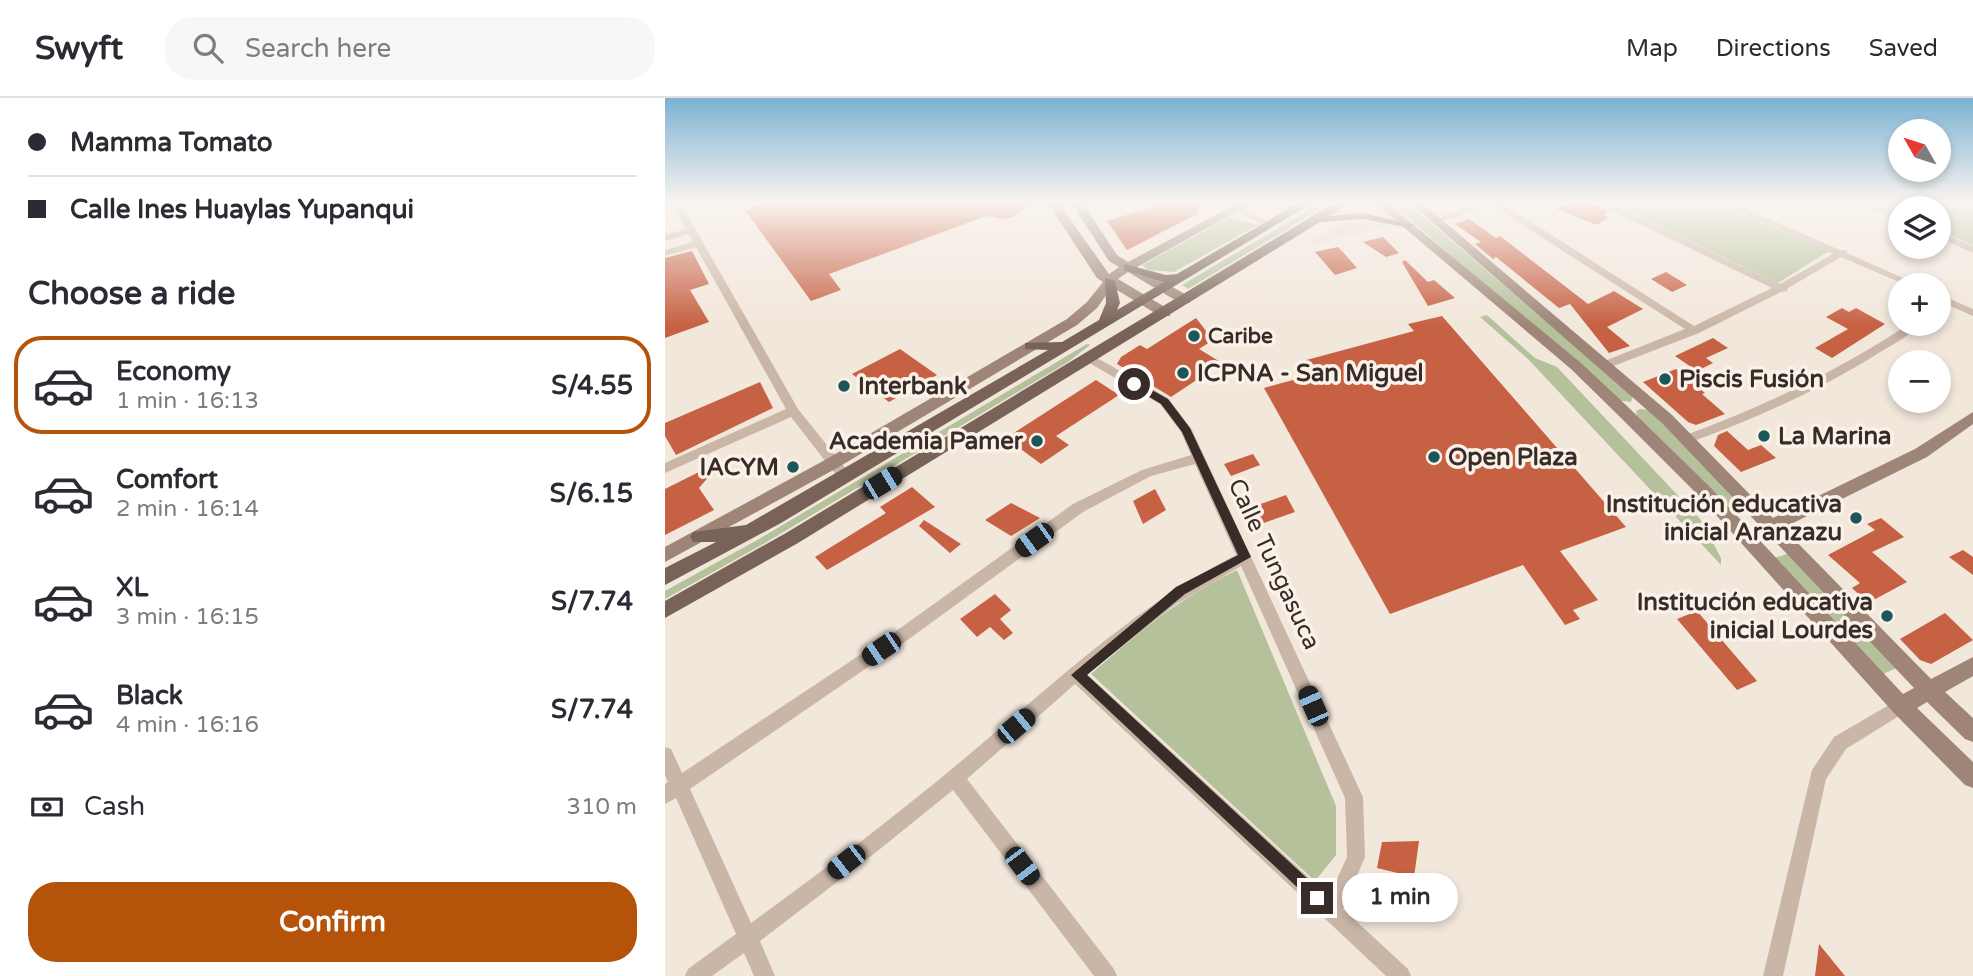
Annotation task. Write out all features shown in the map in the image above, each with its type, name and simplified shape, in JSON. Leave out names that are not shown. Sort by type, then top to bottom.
[{"type":"main road","points":[[665,577],[756,529],[1240,243]]},
{"type":"main road","points":[[665,610],[781,544],[1278,243]]},
{"type":"main road","points":[[1128,267],[1165,279],[1181,278]]},
{"type":"main road","points":[[1105,322],[1112,303],[1108,281]]},
{"type":"main road","points":[[1030,346],[1065,346]]},
{"type":"main road","points":[[1002,362],[1002,383]]},
{"type":"main road","points":[[699,537],[756,529]]},
{"type":"street","points":[[665,253],[699,243],[793,411],[831,464],[845,477]]},
{"type":"street","points":[[1079,243],[1095,268],[1108,281],[1165,313]]},
{"type":"street","points":[[1103,243],[1113,258],[1185,300]]},
{"type":"street","points":[[665,555],[831,464],[1030,346],[1083,313],[1108,281],[1173,243]]},
{"type":"street","points":[[1430,243],[1576,366],[1622,410],[1747,538],[1901,706],[1973,777]]},
{"type":"street","points":[[1465,243],[1611,363],[1973,732]]},
{"type":"street","points":[[1556,243],[1695,331]]},
{"type":"street","points":[[1685,243],[1783,289]]},
{"type":"street","points":[[1821,243],[1889,273]]},
{"type":"street","points":[[1611,363],[1695,331],[1783,289],[1843,252]]},
{"type":"street","points":[[1951,305],[1973,313]]},
{"type":"street","points":[[1687,439],[1779,404],[1825,382],[1898,336]]},
{"type":"street","name":"Calle Tungasuca","points":[[1090,358],[1164,401],[1186,430],[1354,797],[1356,857],[1332,912]]},
{"type":"street","points":[[1622,410],[1646,400]]},
{"type":"street","points":[[665,468],[793,411]]},
{"type":"street","points":[[1747,538],[1921,453],[1973,417]]},
{"type":"street","points":[[672,791],[904,634],[1078,508],[1147,473],[1198,458]]},
{"type":"street","points":[[695,976],[954,778],[1181,590],[1245,557]]},
{"type":"street","points":[[1773,976],[1818,776],[1840,743],[1973,666]]},
{"type":"street","points":[[1077,675],[1401,976]]},
{"type":"street","points":[[665,755],[672,791],[748,937],[765,976]]},
{"type":"street","points":[[954,778],[1107,976]]},
{"type":"green space","points":[[1182,243],[1226,243],[1174,272],[1148,270],[1142,265]]},
{"type":"green space","points":[[1253,243],[1264,243],[1188,289],[1182,285]]},
{"type":"green space","points":[[1437,243],[1454,243],[1633,396],[1631,402],[1616,400]]},
{"type":"green space","points":[[1694,243],[1810,243],[1829,251],[1778,283]]},
{"type":"green space","points":[[1487,315],[1535,358],[1557,367],[1700,519],[1721,558],[1721,565],[1528,359],[1480,317]]},
{"type":"green space","points":[[1087,344],[1090,345],[1068,362],[765,543],[665,599],[665,591],[759,539]]},
{"type":"green space","points":[[1650,410],[1749,510],[1738,515],[1637,416],[1636,411]]},
{"type":"green space","points":[[1790,553],[1899,667],[1883,674],[1775,558]]},
{"type":"green space","points":[[1237,570],[1336,806],[1336,855],[1315,881],[1091,674],[1160,617],[1196,592]]},
{"type":"building","points":[[769,243],[913,243],[829,274],[841,290],[811,301]]},
{"type":"building","points":[[1122,243],[1141,243],[1127,250]]},
{"type":"building","points":[[1364,243],[1389,243],[1399,253],[1386,257]]},
{"type":"building","points":[[1509,243],[1588,304],[1614,291],[1643,309],[1607,327],[1630,346],[1609,353],[1570,304],[1559,308],[1496,257],[1493,259],[1475,244]]},
{"type":"building","points":[[1338,247],[1357,268],[1335,275],[1315,252]]},
{"type":"building","points":[[692,251],[709,284],[690,290],[709,322],[665,338],[665,258]]},
{"type":"building","points":[[1405,260],[1428,282],[1434,280],[1455,298],[1428,306],[1402,262]]},
{"type":"building","points":[[1666,272],[1687,285],[1672,292],[1651,279]]},
{"type":"building","points":[[1842,308],[1849,312],[1856,308],[1885,324],[1832,358],[1815,348],[1848,329],[1826,317]]},
{"type":"building","name":"Open Plaza","points":[[1442,316],[1626,527],[1560,551],[1598,600],[1573,610],[1580,619],[1565,625],[1523,565],[1390,614],[1264,388],[1308,376],[1299,362],[1414,331],[1408,324]]},
{"type":"building","points":[[1196,318],[1213,340],[1199,349],[1222,363],[1171,397],[1117,364],[1121,357],[1140,345],[1147,349]]},
{"type":"building","points":[[1713,338],[1728,348],[1706,358],[1713,363],[1697,371],[1675,356]]},
{"type":"building","points":[[900,349],[937,375],[889,402],[852,374]]},
{"type":"building","points":[[1676,369],[1725,414],[1696,425],[1688,422],[1643,382]]},
{"type":"building","points":[[1096,380],[1119,395],[1056,436],[1069,445],[1041,464],[1006,438]]},
{"type":"building","points":[[760,382],[773,408],[676,455],[665,436],[665,423]]},
{"type":"building","points":[[1727,431],[1748,450],[1761,445],[1776,458],[1741,472],[1714,446],[1718,435]]},
{"type":"building","points":[[1253,454],[1260,465],[1231,476],[1224,464]]},
{"type":"building","points":[[723,460],[699,488],[714,510],[665,535],[665,489]]},
{"type":"building","points":[[912,487],[935,507],[827,570],[815,557],[886,513],[880,507]]},
{"type":"building","points":[[1155,489],[1166,510],[1143,524],[1133,501]]},
{"type":"building","points":[[1286,495],[1295,512],[1261,524],[1252,507]]},
{"type":"building","points":[[1011,503],[1040,518],[1011,536],[985,520]]},
{"type":"building","points":[[1881,518],[1904,537],[1872,552],[1907,582],[1868,603],[1852,588],[1860,583],[1828,555],[1875,530],[1867,524]]},
{"type":"building","points":[[924,520],[961,544],[950,553],[919,526]]},
{"type":"building","points":[[1963,550],[1973,557],[1973,575],[1949,557]]},
{"type":"building","points":[[995,594],[1011,610],[1000,619],[1013,633],[1004,640],[990,627],[977,637],[960,619]]},
{"type":"building","points":[[1697,611],[1757,681],[1737,690],[1677,619]]},
{"type":"building","points":[[1945,613],[1973,640],[1931,664],[1920,660],[1900,639]]},
{"type":"building","points":[[1419,841],[1414,877],[1377,868],[1382,842]]},
{"type":"building","points":[[1819,944],[1845,976],[1815,976]]},
{"type":"place","name":"Caribe","points":[[1194,336]]},
{"type":"place","name":"ICPNA - San Miguel","points":[[1183,373]]},
{"type":"place","name":"Piscis Fusión","points":[[1665,379]]},
{"type":"place","name":"Interbank","points":[[844,386]]},
{"type":"place","name":"La Marina","points":[[1764,436]]},
{"type":"place","name":"Academia Pamer","points":[[1037,441]]},
{"type":"place","name":"Open Plaza","points":[[1434,457]]},
{"type":"place","name":"IACYM","points":[[793,467]]},
{"type":"place","name":"Institución educativa inicial Aranzazu","points":[[1856,518]]},
{"type":"place","name":"Institución educativa inicial Lourdes","points":[[1887,616]]},
{"type":"route","points":[[1134,384],[1164,401],[1186,430],[1245,557],[1206,575],[1151,611],[1077,675],[1317,898]]}]
